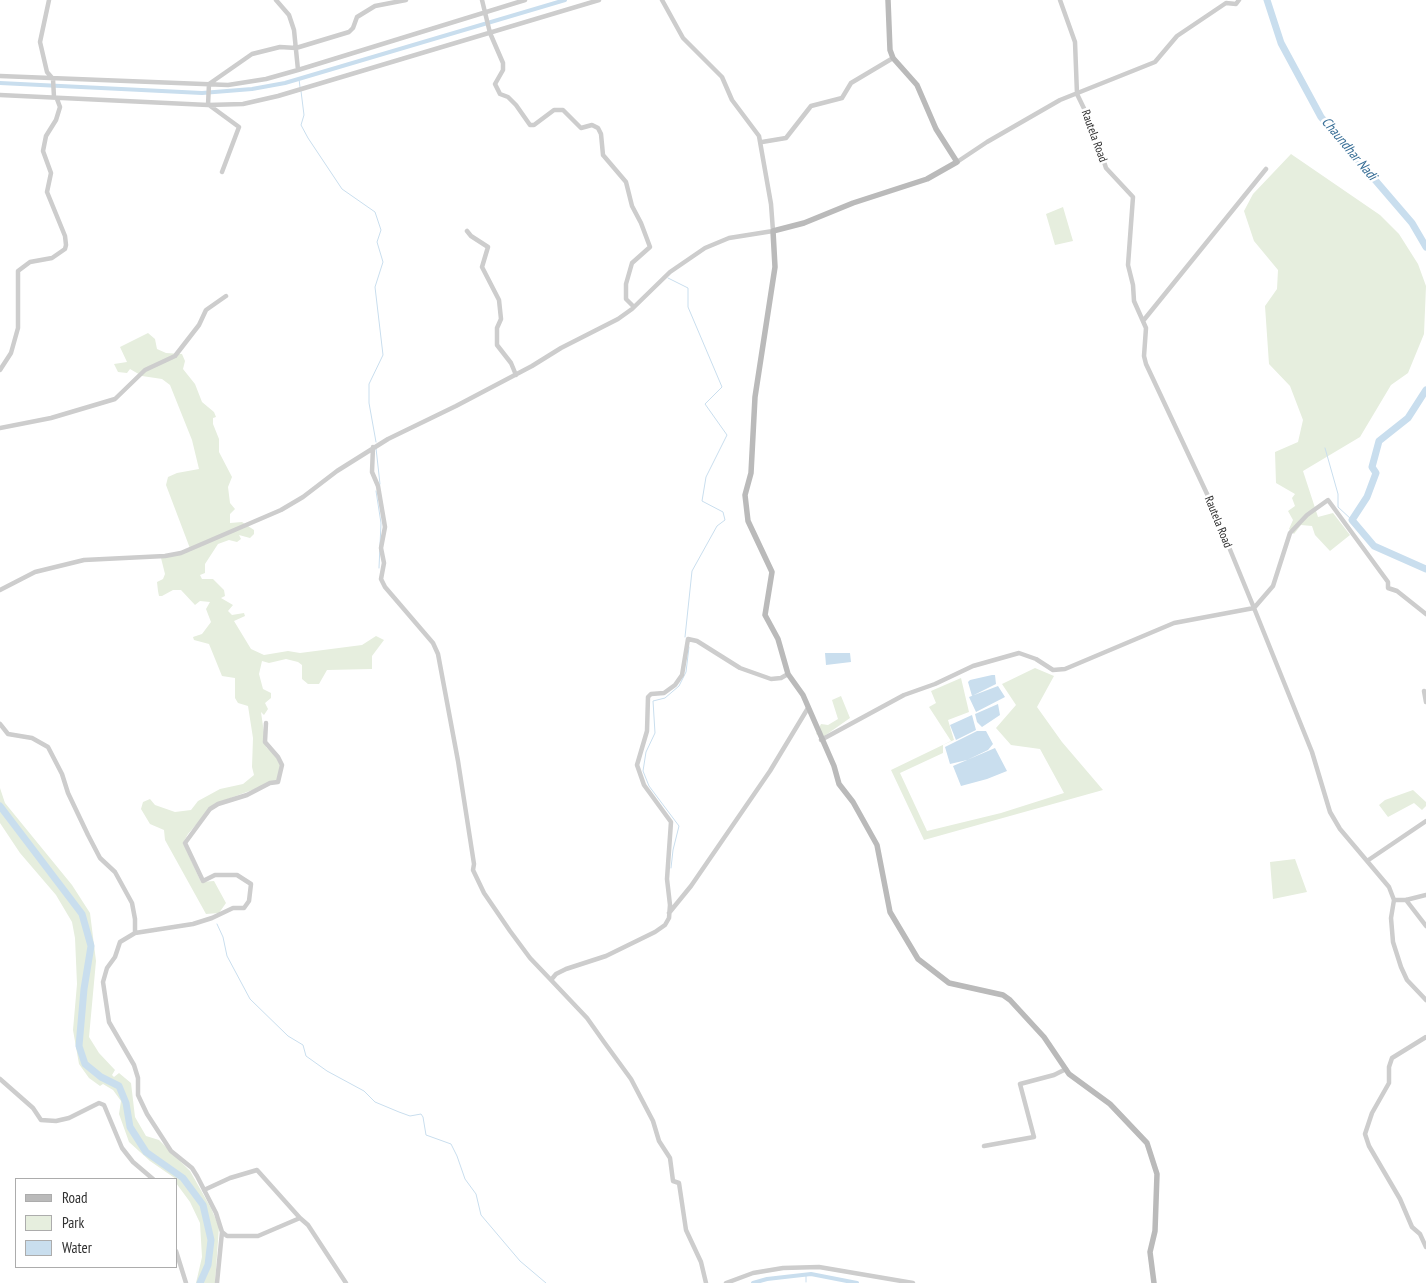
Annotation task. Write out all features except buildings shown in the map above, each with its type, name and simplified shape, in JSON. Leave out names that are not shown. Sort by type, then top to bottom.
[{"type":"street","points":[[0,370],[10,353],[18,328],[18,271],[30,262],[52,258],[65,249],[66,244],[65,236],[47,192],[50,173],[43,151],[46,136],[56,120],[60,107],[55,98],[53,79],[46,72],[40,42],[49,0]]},
{"type":"street","points":[[276,0],[289,15],[294,30],[298,70]]},
{"type":"street","points":[[208,103],[209,87],[252,54],[280,47],[296,48],[350,32],[356,17],[375,6],[406,0]]},
{"type":"street","points":[[482,0],[490,32],[503,62],[503,70],[495,84],[500,94],[508,97],[516,105],[530,125],[534,125],[554,110],[562,110],[581,128],[592,125],[598,128],[601,134],[602,155],[626,182],[632,206],[642,223],[650,248],[632,263],[626,284],[626,299],[634,306]]},
{"type":"street","points":[[0,76],[209,87],[228,85],[266,79],[298,70],[525,0]]},
{"type":"street","points":[[0,95],[243,104],[278,96],[599,0]]},
{"type":"street","points":[[662,0],[683,38],[722,77],[732,100],[762,142],[774,219],[775,267],[754,396],[751,473],[745,495],[748,522],[772,572],[765,615],[778,639],[788,674],[803,696],[834,766],[839,784],[853,802],[877,846],[890,912],[918,959],[949,983],[1003,995],[1010,1000],[1044,1037],[1069,1074],[1110,1104],[1147,1143],[1157,1174],[1155,1231],[1150,1252],[1154,1283]]},
{"type":"street","points":[[888,0],[890,50],[893,58],[918,85],[936,130],[957,162]]},
{"type":"street","points":[[1060,0],[1075,42],[1078,94]]},
{"type":"street","points":[[0,590],[35,572],[84,560],[164,556],[181,553],[281,510],[303,498],[372,447],[516,375],[561,348],[618,319],[670,272],[706,248],[729,238],[773,231],[804,223],[853,203],[928,179],[1060,100],[1155,62],[1177,36],[1226,3],[1236,4],[1239,0]]},
{"type":"street","points":[[762,142],[786,138],[811,106],[842,98],[851,83],[893,58]]},
{"type":"street","name":"Rautela Road","points":[[1078,94],[1093,127],[1106,168],[1134,197],[1128,265],[1134,302],[1146,328],[1144,356],[1146,364],[1208,496],[1312,752],[1330,812],[1340,829],[1389,887],[1394,900]]},
{"type":"street","points":[[208,103],[239,127],[222,172]]},
{"type":"street","points":[[1143,321],[1266,169]]},
{"type":"street","points":[[467,231],[488,247],[482,267],[499,300],[501,319],[497,328],[497,345],[511,363],[516,375]]},
{"type":"street","points":[[0,428],[51,418],[114,399],[145,370],[175,356],[199,325],[206,310],[226,296]]},
{"type":"street","points":[[372,447],[372,472],[378,486],[384,526],[381,548],[384,563],[381,579],[385,587],[433,643],[438,654],[458,761],[474,864],[473,870],[484,893],[530,958],[587,1018],[631,1079],[653,1121],[659,1141],[670,1158],[673,1181],[679,1183],[686,1230],[701,1262],[706,1283]]},
{"type":"street","points":[[821,740],[904,695],[935,684],[973,666],[1019,653],[1036,659],[1052,670],[1065,669],[1098,653],[1134,642],[1174,623],[1254,608],[1274,586],[1290,533],[1307,515],[1328,500],[1388,582],[1388,588],[1397,591],[1426,614]]},
{"type":"street","points":[[551,980],[556,974],[566,969],[606,956],[655,932],[665,925],[670,905],[667,879],[672,822],[644,784],[637,765],[647,731],[648,697],[651,694],[664,693],[675,685],[682,675],[686,642],[690,638],[740,668],[771,679],[781,678],[788,674]]},
{"type":"street","points":[[1424,691],[1426,702]]},
{"type":"street","points":[[669,913],[770,771],[808,708]]},
{"type":"street","points":[[266,722],[265,742],[278,757],[282,765],[278,782],[247,795],[218,804],[210,809],[185,843],[203,882],[215,875],[237,875],[251,884],[251,895],[248,902],[244,908],[233,908],[193,924],[135,933],[120,942],[115,956],[107,968],[103,982],[109,1022],[134,1065],[138,1078],[138,1095],[147,1114],[171,1151],[192,1168],[204,1190],[222,1232],[227,1236],[258,1236],[300,1218]]},
{"type":"street","points":[[0,724],[8,734],[32,738],[48,747],[100,858],[115,872],[132,903],[135,933]]},
{"type":"street","points":[[1367,861],[1426,821]]},
{"type":"street","points":[[1426,895],[1406,900],[1394,900],[1391,918],[1393,942],[1401,967],[1407,980],[1426,1000]]},
{"type":"street","points":[[1406,900],[1426,926]]},
{"type":"street","points":[[1426,1037],[1392,1058],[1389,1067],[1389,1083],[1372,1113],[1365,1134],[1369,1146],[1400,1199],[1412,1227],[1424,1237],[1426,1247]]},
{"type":"street","points":[[984,1146],[1034,1137],[1020,1084],[1054,1075],[1066,1069]]},
{"type":"street","points":[[0,1080],[28,1104],[41,1120],[56,1121],[69,1118],[100,1103],[104,1105],[122,1148],[133,1162],[152,1178]]},
{"type":"street","points":[[204,1190],[230,1178],[257,1170],[308,1225],[346,1283]]},
{"type":"street","points":[[217,1283],[222,1232]]},
{"type":"street","points":[[178,1257],[186,1283]]},
{"type":"street","points":[[726,1283],[760,1272],[783,1268],[819,1267],[913,1283]]},
{"type":"green space","points":[[1291,154],[1380,215],[1399,234],[1418,264],[1426,286],[1424,334],[1408,373],[1391,385],[1360,437],[1303,471],[1318,517],[1333,513],[1350,535],[1330,551],[1315,535],[1312,526],[1301,525],[1294,534],[1289,529],[1293,520],[1288,511],[1295,506],[1292,498],[1295,494],[1276,483],[1275,452],[1298,442],[1303,420],[1290,386],[1269,364],[1265,306],[1277,289],[1278,270],[1254,241],[1244,211],[1253,194]]},
{"type":"green space","points":[[1063,207],[1073,241],[1055,245],[1046,214]]},
{"type":"green space","points":[[148,333],[155,339],[157,349],[166,353],[182,354],[185,361],[183,369],[195,384],[202,402],[214,412],[216,417],[213,418],[213,424],[219,439],[219,452],[232,477],[228,487],[230,503],[235,509],[230,514],[230,523],[242,522],[254,530],[254,534],[250,538],[239,535],[241,539],[237,542],[229,540],[218,544],[205,564],[205,573],[200,575],[202,579],[213,579],[224,590],[225,596],[221,598],[233,605],[228,611],[232,615],[244,613],[245,616],[234,621],[251,649],[264,655],[288,651],[300,653],[362,645],[376,636],[384,640],[372,656],[372,669],[327,670],[319,684],[308,684],[302,679],[302,665],[298,662],[286,659],[269,663],[262,661],[259,674],[263,689],[271,693],[271,698],[265,703],[268,709],[264,715],[261,712],[266,747],[275,755],[281,765],[277,781],[214,804],[188,834],[183,843],[201,882],[214,881],[226,903],[219,913],[206,914],[165,840],[164,830],[150,824],[141,809],[143,802],[150,799],[155,805],[175,812],[191,810],[198,801],[220,789],[243,784],[254,775],[252,767],[253,738],[248,706],[238,703],[235,698],[235,678],[222,676],[209,644],[194,640],[193,637],[202,634],[211,622],[206,609],[210,602],[200,601],[195,605],[181,590],[173,590],[159,596],[157,582],[163,579],[165,574],[161,558],[191,551],[166,485],[168,477],[177,473],[199,469],[192,440],[170,385],[162,379],[142,376],[130,369],[127,373],[118,372],[114,364],[127,362],[120,347]]},
{"type":"green space","points":[[1035,668],[1054,676],[1037,707],[1062,742],[1103,790],[924,840],[891,770],[951,741],[929,707],[936,703],[931,691],[961,678],[969,712],[948,720],[954,740],[943,745],[943,753],[900,773],[927,831],[1001,813],[1064,793],[1040,749],[1011,745],[996,728],[1016,705],[1002,684]]},
{"type":"green space","points":[[841,696],[850,718],[823,737],[816,734],[821,724],[828,725],[838,719],[832,700]]},
{"type":"green space","points":[[0,788],[5,803],[72,885],[90,913],[96,961],[89,1037],[99,1053],[115,1070],[112,1075],[114,1077],[119,1073],[131,1083],[135,1117],[146,1136],[159,1140],[190,1171],[211,1208],[219,1227],[215,1283],[196,1283],[202,1257],[200,1223],[190,1202],[178,1186],[178,1178],[175,1178],[150,1161],[129,1142],[119,1114],[121,1101],[113,1090],[103,1084],[100,1086],[89,1078],[79,1064],[73,1030],[77,984],[75,938],[72,922],[56,895],[20,853],[0,823]]},
{"type":"green space","points":[[1413,790],[1426,802],[1426,806],[1422,810],[1414,803],[1388,817],[1379,805],[1385,800]]},
{"type":"green space","points":[[1295,859],[1307,892],[1273,899],[1270,862]]},
{"type":"water","points":[[825,653],[850,653],[851,662],[826,665]]},
{"type":"water","points":[[995,675],[996,684],[972,696],[968,682]]},
{"type":"water","points":[[998,686],[1005,697],[976,712],[969,697]]},
{"type":"water","points":[[998,704],[1000,715],[982,727],[977,722],[975,714]]},
{"type":"water","points":[[972,715],[976,730],[956,740],[950,725]]},
{"type":"water","points":[[977,731],[986,731],[993,744],[988,750],[967,760],[950,764],[945,747]]},
{"type":"water","points":[[995,748],[1007,771],[961,786],[953,766]]},
{"type":"waterway","points":[[0,83],[202,93],[252,89],[285,83],[565,0]]},
{"type":"waterway","name":"Chaundhar Nadi","points":[[1267,0],[1281,43],[1321,117],[1412,223],[1426,247]]},
{"type":"waterway","points":[[299,79],[300,87]]},
{"type":"waterway","points":[[301,91],[304,115],[301,125],[308,138],[342,189],[375,212],[381,230],[377,242],[383,262],[375,287],[383,355],[369,384],[369,403],[376,442]]},
{"type":"waterway","points":[[668,278],[688,288],[688,307],[722,387],[705,404],[727,435],[706,477],[702,501],[723,512],[725,520],[717,526],[692,571],[685,637]]},
{"type":"waterway","name":"Chaundhar Nadi","points":[[1426,390],[1408,418],[1379,441],[1372,467],[1376,473],[1367,497],[1352,520],[1374,546],[1426,569]]},
{"type":"waterway","points":[[376,448],[380,484]]},
{"type":"waterway","points":[[1325,448],[1338,494],[1338,507],[1352,520]]},
{"type":"waterway","points":[[376,491],[381,523],[379,568]]},
{"type":"waterway","points":[[671,868],[679,826],[649,786],[643,771],[646,752],[655,733],[653,701],[665,698],[679,686],[686,672],[689,647]]},
{"type":"waterway","points":[[0,806],[82,914],[91,946],[84,989],[79,1046],[85,1064],[101,1077],[119,1086],[126,1103],[130,1127],[146,1152],[183,1178],[203,1205],[211,1240],[208,1265],[200,1283]]},
{"type":"waterway","points":[[217,924],[223,937],[227,956],[250,999],[288,1036],[303,1045],[306,1056],[327,1071],[364,1091],[375,1102],[410,1116],[421,1114],[426,1135],[451,1144],[465,1179],[476,1194],[481,1215],[520,1261],[546,1283]]},
{"type":"waterway","points":[[753,1283],[767,1279],[811,1274],[857,1283]]},
{"type":"waterway","points":[[806,1275],[806,1282]]}]
